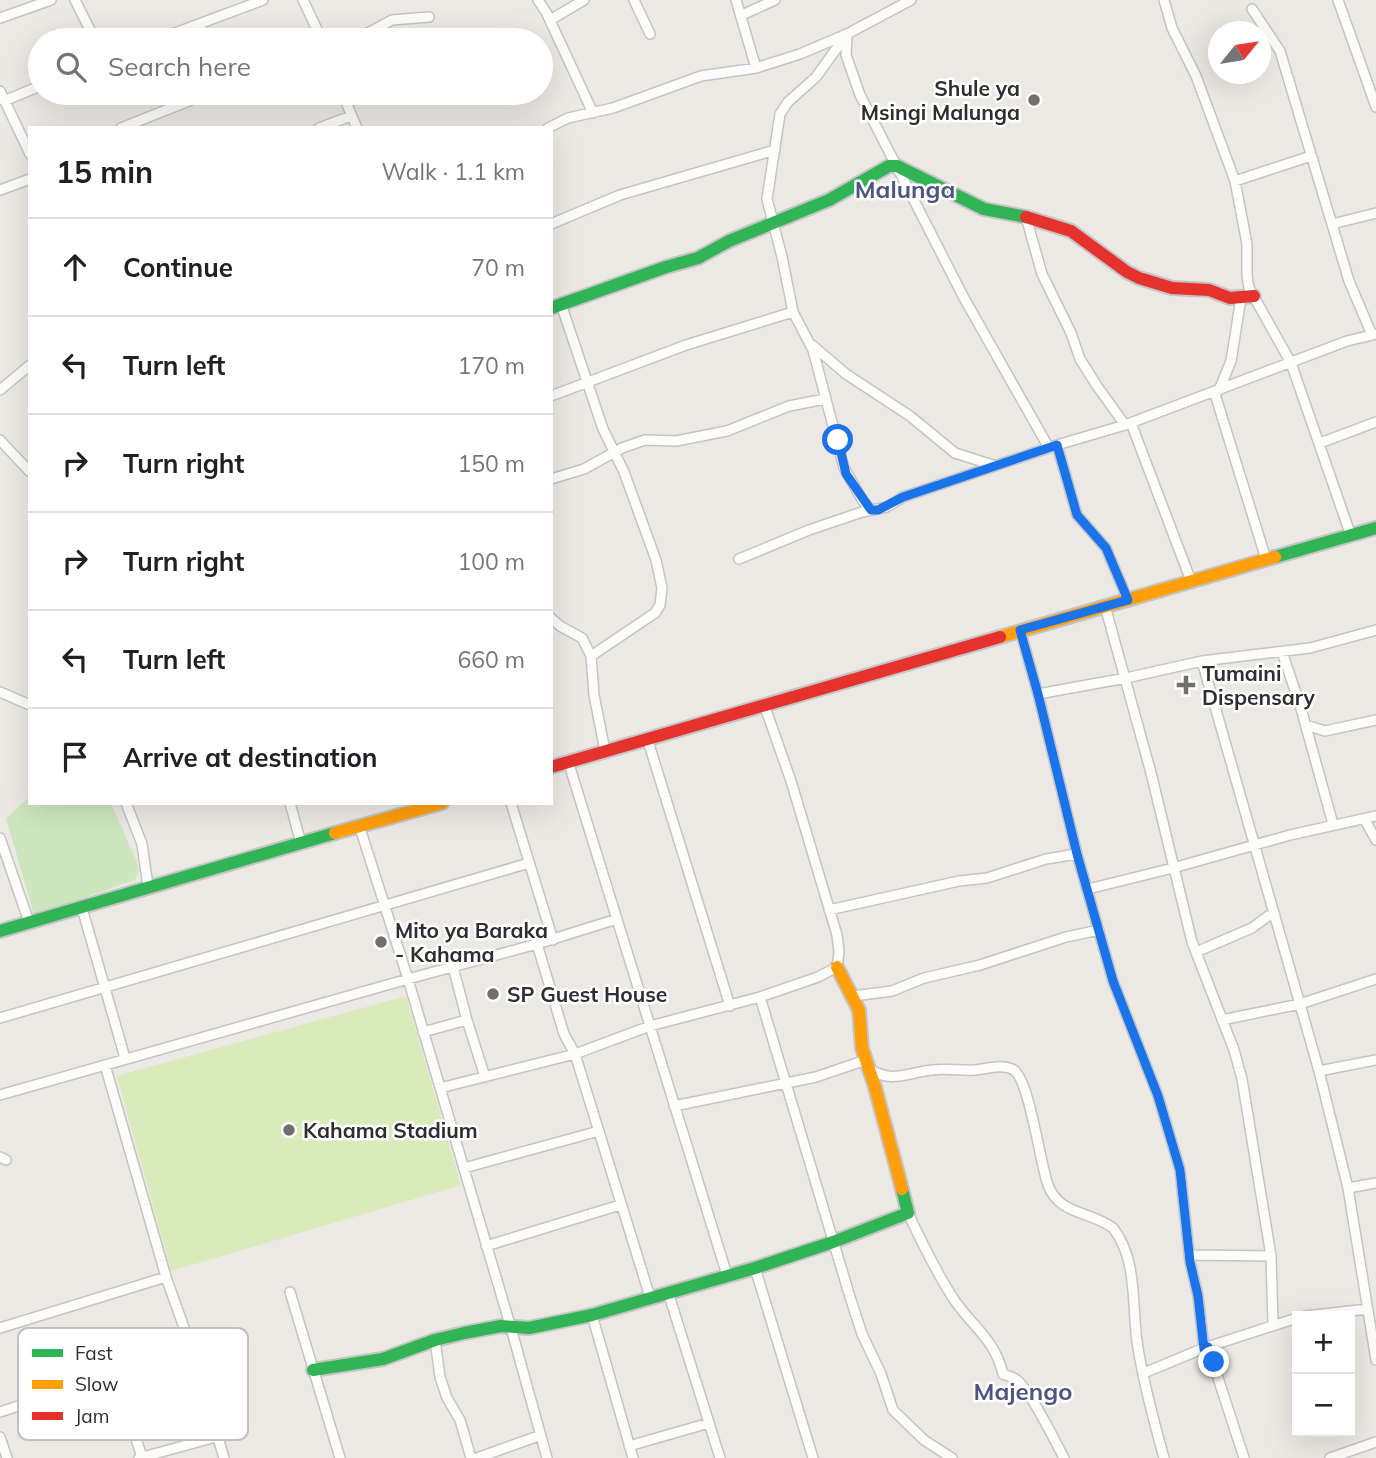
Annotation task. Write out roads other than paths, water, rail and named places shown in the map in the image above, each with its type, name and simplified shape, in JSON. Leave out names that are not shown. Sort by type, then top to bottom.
[{"type":"street","points":[[0,18],[51,0]]},
{"type":"street","points":[[75,0],[89,28]]},
{"type":"street","points":[[188,28],[263,0]]},
{"type":"street","points":[[303,0],[316,28]]},
{"type":"street","points":[[538,0],[593,113]]},
{"type":"street","points":[[550,20],[584,0]]},
{"type":"street","points":[[634,0],[650,34]]},
{"type":"street","points":[[736,0],[756,68]]},
{"type":"street","points":[[742,15],[761,2],[775,0]]},
{"type":"street","points":[[552,126],[568,118],[638,100],[701,76],[756,68],[800,54],[847,34],[911,0]]},
{"type":"street","points":[[1164,0],[1172,28],[1196,76],[1235,181],[1247,244],[1247,297],[1230,366],[1216,390],[1266,559]]},
{"type":"street","points":[[1338,0],[1376,107]]},
{"type":"street","points":[[739,559],[787,538],[878,510],[903,497],[1053,446],[1128,424],[1347,341],[1374,334],[1349,281],[1280,51],[1252,9]]},
{"type":"street","points":[[377,28],[392,20],[429,17]]},
{"type":"street","points":[[199,24],[201,28]]},
{"type":"street","points":[[847,34],[816,77],[782,110],[778,118],[775,150],[766,190],[793,312],[811,344],[846,474],[871,510]]},
{"type":"street","points":[[847,34],[846,55],[860,94],[964,298],[1053,446],[1077,515],[1106,548],[1128,600]]},
{"type":"street","points":[[0,91],[28,150]]},
{"type":"street","points":[[5,101],[28,91]]},
{"type":"street","points":[[136,125],[182,105]]},
{"type":"street","points":[[346,105],[356,126]]},
{"type":"street","points":[[325,126],[351,117]]},
{"type":"street","points":[[553,223],[620,195],[775,150]]},
{"type":"street","points":[[1235,181],[1311,156]]},
{"type":"street","points":[[591,656],[644,622],[657,609],[662,596],[661,580],[648,534],[616,451],[603,429],[588,383],[556,306],[666,267],[692,261],[729,241],[829,200],[882,170],[897,166],[932,186],[984,209],[1026,217],[1071,231],[1139,278],[1172,288],[1204,290],[1230,298],[1247,297]]},
{"type":"street","points":[[0,190],[28,179]]},
{"type":"street","points":[[1332,224],[1376,213]]},
{"type":"street","points":[[1026,217],[1042,274],[1080,359],[1097,386],[1128,424],[1191,582]]},
{"type":"street","points":[[1247,297],[1291,363],[1351,536]]},
{"type":"street","points":[[553,395],[686,345],[793,312]]},
{"type":"street","points":[[811,344],[846,374],[910,416],[955,453],[996,467]]},
{"type":"street","points":[[0,390],[28,367]]},
{"type":"street","points":[[553,478],[593,466],[616,451],[645,440],[676,441],[727,431],[789,406],[825,399]]},
{"type":"street","points":[[1320,443],[1376,422]]},
{"type":"street","points":[[0,440],[28,470]]},
{"type":"street","points":[[553,766],[648,741],[1376,528]]},
{"type":"street","points":[[1105,606],[1196,952],[1242,1079],[1271,1256],[1273,1324]]},
{"type":"street","points":[[553,620],[582,638],[591,656],[594,695],[605,751]]},
{"type":"street","points":[[1020,630],[1077,854],[1113,981],[1158,1096],[1180,1170],[1189,1255],[1206,1348],[1244,1458]]},
{"type":"street","points":[[1038,694],[1202,661],[1282,652],[1340,641],[1376,630]]},
{"type":"street","points":[[1282,652],[1306,725],[1333,824]]},
{"type":"street","points":[[1202,661],[1319,1071],[1348,1188],[1376,1360]]},
{"type":"street","points":[[0,692],[28,704]]},
{"type":"street","points":[[765,707],[791,781],[837,935],[837,967],[859,1010],[860,1042],[908,1213],[957,1304],[992,1345],[1003,1374],[1022,1385],[1064,1458]]},
{"type":"street","points":[[1306,725],[1325,731],[1376,720]]},
{"type":"street","points":[[648,741],[730,1006]]},
{"type":"street","points":[[568,761],[727,1275]]},
{"type":"street","points":[[127,805],[142,844],[148,886]]},
{"type":"street","points":[[291,805],[301,843]]},
{"type":"street","points":[[0,931],[435,805]]},
{"type":"street","points":[[512,805],[553,940]]},
{"type":"street","points":[[1088,889],[1333,824],[1376,816]]},
{"type":"street","points":[[1365,820],[1376,840]]},
{"type":"street","points":[[360,828],[408,979],[547,1458]]},
{"type":"street","points":[[0,838],[29,922]]},
{"type":"street","points":[[829,910],[959,881],[986,878],[1046,859],[1077,854]]},
{"type":"street","points":[[0,1018],[529,863]]},
{"type":"street","points":[[82,908],[125,1058]]},
{"type":"street","points":[[1196,952],[1275,915]]},
{"type":"street","points":[[0,1096],[125,1058],[553,940],[617,919]]},
{"type":"street","points":[[853,996],[892,991],[924,978],[981,965],[1066,937],[1099,930]]},
{"type":"street","points":[[537,944],[564,1034],[575,1054],[650,1297]]},
{"type":"street","points":[[453,967],[485,1077]]},
{"type":"street","points":[[440,1088],[575,1054],[650,1026],[760,997],[818,977],[837,967]]},
{"type":"street","points":[[1222,1020],[1300,1004],[1376,979]]},
{"type":"street","points":[[760,997],[862,1334],[881,1374],[893,1410],[924,1440],[952,1458]]},
{"type":"street","points":[[423,1032],[467,1020]]},
{"type":"street","points":[[1319,1071],[1376,1060]]},
{"type":"street","points":[[105,1065],[166,1278],[184,1328]]},
{"type":"street","points":[[674,1105],[868,1065]]},
{"type":"street","points":[[868,1065],[878,1075],[890,1077],[930,1070],[1004,1067],[1017,1072],[1024,1084],[1049,1189],[1065,1207],[1113,1228],[1120,1240],[1131,1272],[1135,1297],[1135,1330],[1164,1458]]},
{"type":"street","points":[[464,1168],[599,1131]]},
{"type":"street","points":[[1348,1188],[1376,1183]]},
{"type":"street","points":[[486,1246],[620,1205]]},
{"type":"street","points":[[313,1370],[383,1359],[435,1340],[501,1326],[529,1328],[592,1315],[755,1268],[908,1213]]},
{"type":"street","points":[[1189,1255],[1271,1256]]},
{"type":"street","points":[[755,1268],[813,1458]]},
{"type":"street","points":[[0,1328],[166,1278]]},
{"type":"street","points":[[290,1292],[340,1458]]},
{"type":"street","points":[[667,1292],[720,1458]]},
{"type":"street","points":[[1349,1311],[1367,1309]]},
{"type":"street","points":[[592,1315],[633,1458]]},
{"type":"street","points":[[1144,1373],[1206,1348],[1292,1319]]},
{"type":"street","points":[[435,1340],[440,1377],[447,1398],[460,1420],[471,1458]]},
{"type":"street","points":[[0,1412],[18,1406]]},
{"type":"street","points":[[629,1446],[709,1423]]},
{"type":"street","points":[[477,1458],[541,1435]]},
{"type":"street","points":[[0,1437],[7,1458]]},
{"type":"street","points":[[136,1440],[141,1457],[205,1440]]},
{"type":"street","points":[[217,1440],[224,1458]]},
{"type":"street","points":[[1330,1458],[1376,1442]]},
{"type":"place","name":"Shule ya Msingi Malunga","points":[[1034,100]]},
{"type":"place","name":"Tumaini Dispensary","points":[[1186,685]]},
{"type":"place","name":"Mito ya Baraka - Kahama","points":[[381,942]]},
{"type":"place","name":"SP Guest House","points":[[493,994]]},
{"type":"place","name":"Kahama Stadium","points":[[289,1130]]},
{"type":"district","name":"Malunga","points":[[905,189]]},
{"type":"district","name":"Majengo","points":[[1023,1391]]}]
